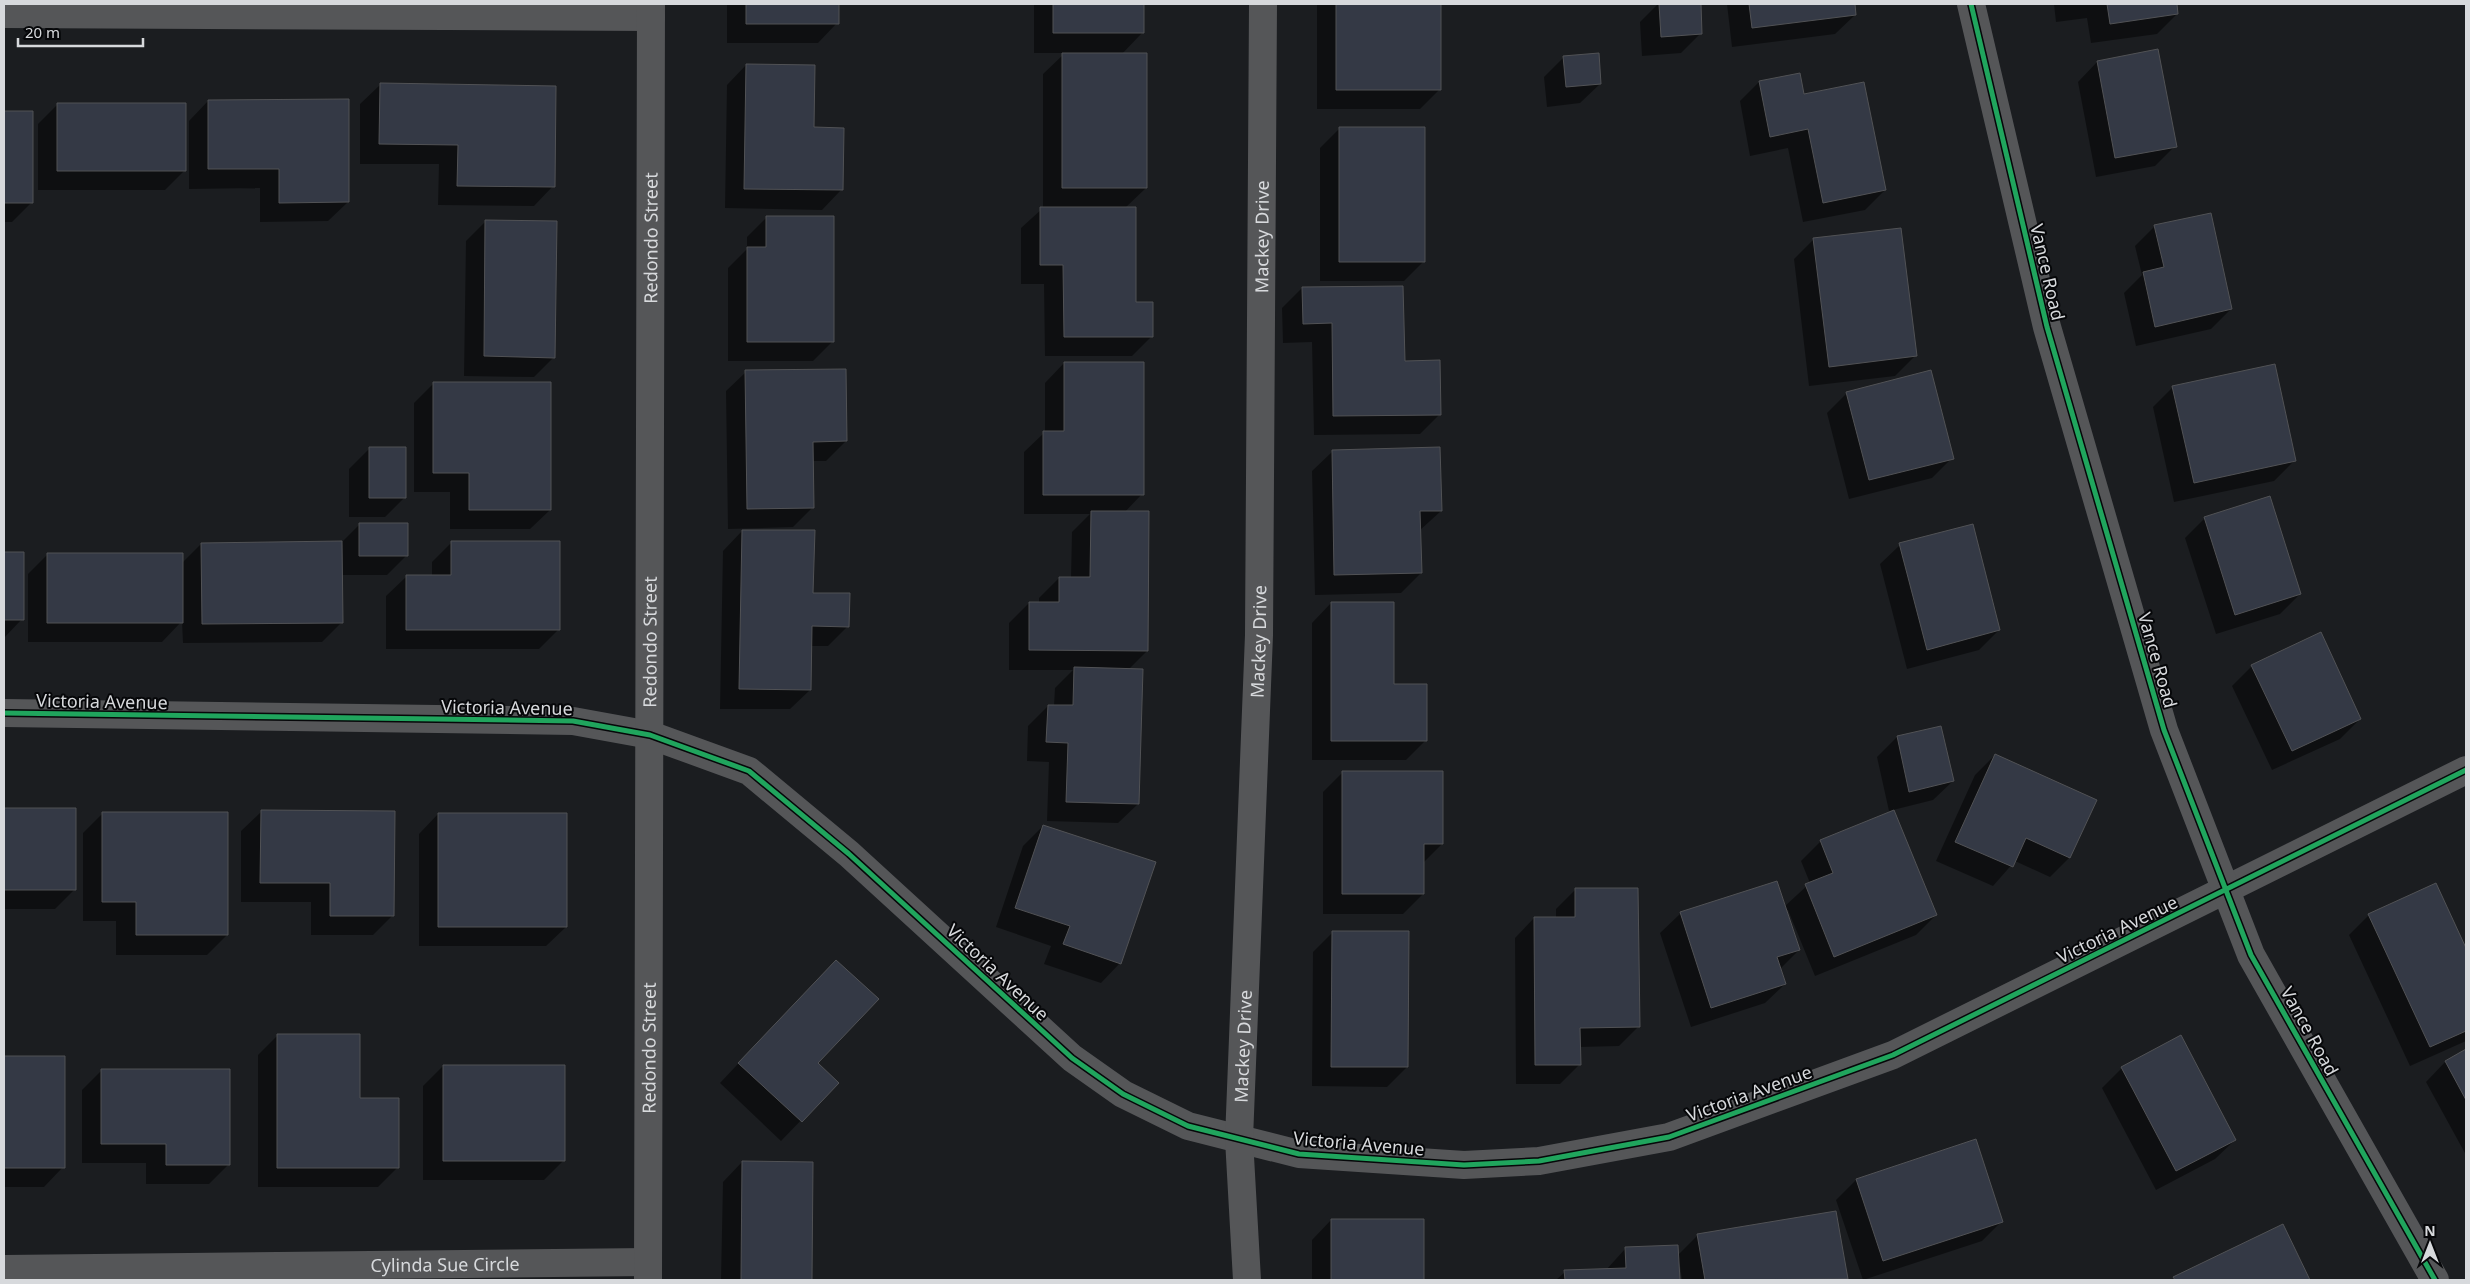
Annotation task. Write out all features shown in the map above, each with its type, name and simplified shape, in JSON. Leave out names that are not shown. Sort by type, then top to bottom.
[{"type":"street","name":"Mackey Drive","points":[[1247,1280],[1239,1139],[1259,635],[1263,4]]},
{"type":"street","name":"Vance Road","points":[[1971,4],[2050,337],[2164,730],[2251,955],[2435,1280]]},
{"type":"street","points":[[4,14],[651,10]]},
{"type":"street","name":"Redondo Street","points":[[648,1271],[651,10]]},
{"type":"street","name":"Victoria Avenue","points":[[4,713],[573,721],[650,734],[749,771],[849,854],[1072,1058],[1116,1089],[1188,1126],[1299,1154],[1464,1165],[1539,1161],[1669,1137],[1893,1055],[2466,770]]},
{"type":"street","name":"Cylinda Sue Circle","points":[[4,1269],[648,1271]]},
{"type":"building","points":[[746,4],[839,4],[839,24],[746,24]]},
{"type":"building","points":[[1053,4],[1144,4],[1144,33],[1053,33]]},
{"type":"building","points":[[1336,4],[1441,4],[1441,90],[1336,90]]},
{"type":"building","points":[[1659,4],[1701,4],[1702,34],[1661,37]]},
{"type":"building","points":[[1749,4],[1855,4],[1856,15],[1752,28]]},
{"type":"building","points":[[2107,4],[2177,4],[2178,14],[2110,24]]},
{"type":"building","points":[[2158,49],[2177,147],[2115,158],[2097,61]]},
{"type":"building","points":[[1062,53],[1147,53],[1147,188],[1062,188]]},
{"type":"building","points":[[1599,53],[1601,84],[1566,87],[1563,56]]},
{"type":"building","points":[[746,64],[815,65],[814,127],[844,128],[843,190],[744,189]]},
{"type":"building","points":[[1800,73],[1804,94],[1864,82],[1886,190],[1823,203],[1808,129],[1770,137],[1759,81]]},
{"type":"building","points":[[380,83],[556,86],[555,187],[457,186],[458,145],[379,144]]},
{"type":"building","points":[[349,99],[349,202],[279,203],[279,169],[208,169],[208,100]]},
{"type":"building","points":[[57,103],[186,103],[186,171],[57,171]]},
{"type":"building","points":[[4,111],[33,111],[33,203],[4,203]]},
{"type":"building","points":[[1339,127],[1425,127],[1425,262],[1339,262]]},
{"type":"building","points":[[1040,207],[1136,207],[1136,302],[1153,302],[1153,337],[1064,337],[1063,265],[1040,265]]},
{"type":"building","points":[[2211,213],[2232,309],[2155,327],[2143,272],[2164,267],[2154,225]]},
{"type":"building","points":[[766,216],[834,216],[834,342],[747,342],[747,247],[766,247]]},
{"type":"building","points":[[485,220],[557,221],[555,358],[484,356]]},
{"type":"building","points":[[1901,228],[1917,356],[1829,367],[1813,238]]},
{"type":"building","points":[[1403,286],[1405,361],[1440,360],[1441,415],[1333,416],[1332,323],[1303,324],[1302,287]]},
{"type":"building","points":[[1064,362],[1144,362],[1144,495],[1043,495],[1043,431],[1064,431]]},
{"type":"building","points":[[2275,364],[2296,461],[2194,483],[2172,386]]},
{"type":"building","points":[[846,369],[847,441],[813,442],[814,508],[747,509],[745,370]]},
{"type":"building","points":[[1931,370],[1954,459],[1869,480],[1846,392]]},
{"type":"building","points":[[433,382],[551,382],[551,510],[469,510],[469,473],[433,473]]},
{"type":"building","points":[[369,447],[406,447],[406,498],[369,498]]},
{"type":"building","points":[[1440,447],[1442,511],[1420,511],[1422,573],[1334,575],[1332,450]]},
{"type":"building","points":[[2270,496],[2301,594],[2235,615],[2204,517]]},
{"type":"building","points":[[1091,511],[1149,511],[1148,651],[1029,650],[1029,602],[1059,602],[1059,577],[1090,577]]},
{"type":"building","points":[[359,523],[408,523],[408,556],[359,556]]},
{"type":"building","points":[[1973,524],[2000,630],[1927,650],[1899,543]]},
{"type":"building","points":[[742,530],[815,530],[813,593],[850,593],[849,627],[812,626],[811,690],[739,689]]},
{"type":"building","points":[[342,541],[343,623],[202,624],[201,543]]},
{"type":"building","points":[[451,541],[560,541],[560,630],[406,630],[406,575],[451,575]]},
{"type":"building","points":[[4,552],[24,552],[24,620],[4,620]]},
{"type":"building","points":[[47,553],[183,553],[183,623],[47,623]]},
{"type":"building","points":[[1331,602],[1394,602],[1394,684],[1427,684],[1427,741],[1331,741]]},
{"type":"building","points":[[2321,632],[2361,719],[2292,751],[2251,665]]},
{"type":"building","points":[[1074,667],[1143,669],[1139,804],[1066,802],[1068,743],[1046,742],[1048,705],[1073,705]]},
{"type":"building","points":[[1941,726],[1954,781],[1909,792],[1897,736]]},
{"type":"building","points":[[1995,754],[2097,800],[2070,858],[2026,838],[2013,867],[1955,842]]},
{"type":"building","points":[[1342,771],[1443,771],[1443,844],[1424,844],[1424,894],[1342,894]]},
{"type":"building","points":[[4,808],[76,808],[76,890],[4,890]]},
{"type":"building","points":[[261,810],[395,811],[394,916],[330,916],[330,883],[260,883]]},
{"type":"building","points":[[1894,810],[1937,915],[1834,957],[1805,884],[1833,873],[1820,840]]},
{"type":"building","points":[[102,812],[228,812],[228,935],[136,935],[136,902],[102,902]]},
{"type":"building","points":[[438,813],[567,813],[567,927],[438,927]]},
{"type":"building","points":[[1043,825],[1156,862],[1121,964],[1063,944],[1070,926],[1015,908]]},
{"type":"building","points":[[1777,881],[1800,950],[1777,957],[1786,984],[1711,1008],[1680,912]]},
{"type":"building","points":[[2436,883],[2466,948],[2466,1031],[2430,1047],[2368,914]]},
{"type":"building","points":[[1575,888],[1638,888],[1640,1027],[1580,1028],[1581,1065],[1535,1065],[1534,917],[1575,917]]},
{"type":"building","points":[[1332,931],[1409,931],[1408,1067],[1331,1067]]},
{"type":"building","points":[[836,960],[879,999],[818,1063],[839,1083],[802,1122],[738,1063]]},
{"type":"building","points":[[277,1034],[360,1034],[360,1098],[399,1098],[399,1168],[277,1168]]},
{"type":"building","points":[[2181,1035],[2236,1140],[2176,1171],[2121,1067]]},
{"type":"building","points":[[2466,1049],[2466,1100],[2445,1061]]},
{"type":"building","points":[[4,1056],[65,1056],[65,1168],[4,1168]]},
{"type":"building","points":[[443,1065],[565,1065],[565,1161],[443,1161]]},
{"type":"building","points":[[101,1069],[230,1069],[230,1165],[166,1165],[166,1144],[101,1144]]},
{"type":"building","points":[[1976,1139],[2003,1222],[1883,1261],[1856,1179]]},
{"type":"building","points":[[742,1161],[813,1162],[812,1280],[741,1280]]},
{"type":"building","points":[[1836,1211],[1848,1279],[1705,1280],[1697,1234]]},
{"type":"building","points":[[1331,1219],[1424,1219],[1424,1280],[1331,1280]]},
{"type":"building","points":[[2283,1224],[2310,1280],[2175,1280],[2173,1277]]},
{"type":"building","points":[[1678,1245],[1680,1280],[1565,1280],[1564,1270],[1626,1268],[1625,1247]]},
{"type":"cycle path","points":[[1971,4],[2047,327],[2164,730],[2251,955],[2435,1280]]},
{"type":"cycle path","points":[[4,713],[573,721],[650,735],[749,771],[849,854],[1072,1058],[1123,1094],[1188,1126],[1299,1154],[1464,1165],[1539,1161],[1669,1137],[1893,1055],[2466,770]]}]
